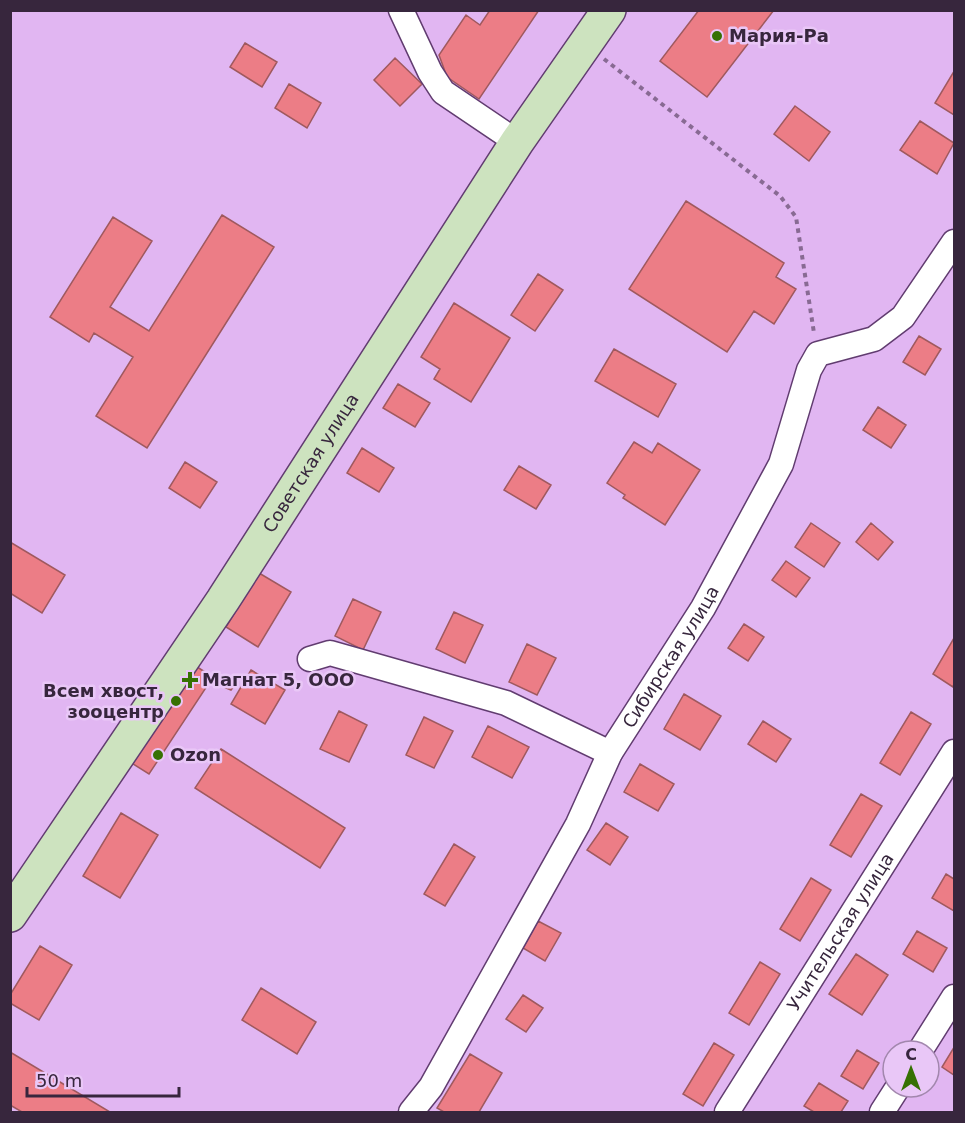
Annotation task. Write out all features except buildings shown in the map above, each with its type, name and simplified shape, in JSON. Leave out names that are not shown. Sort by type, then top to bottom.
[{"type":"main road","name":"Советская улица","points":[[10,915],[223,600],[517,142],[609,10]]},
{"type":"street","points":[[401,10],[430,72],[443,92],[517,142]]},
{"type":"street","points":[[818,354],[874,339],[903,317],[954,242]]},
{"type":"street","name":"Сибирская улица","points":[[411,1113],[431,1087],[578,824],[610,753],[704,608],[781,464],[809,370],[818,354]]},
{"type":"street","points":[[310,659],[330,653],[506,703],[610,753]]},
{"type":"street","name":"Учительская улица","points":[[727,1113],[954,752]]},
{"type":"street","points":[[928,1039],[954,997]]},
{"type":"street","points":[[882,1113],[891,1099]]},
{"type":"path","points":[[586,45],[780,196],[796,217],[818,354]]},
{"type":"place","name":"Мария-Ра","points":[[717,36]]},
{"type":"place","name":"Магнат 5, ООО","points":[[190,680]]},
{"type":"place","name":"Всем хвост, зооцентр","points":[[176,701]]},
{"type":"place","name":"Ozon","points":[[158,755]]}]
